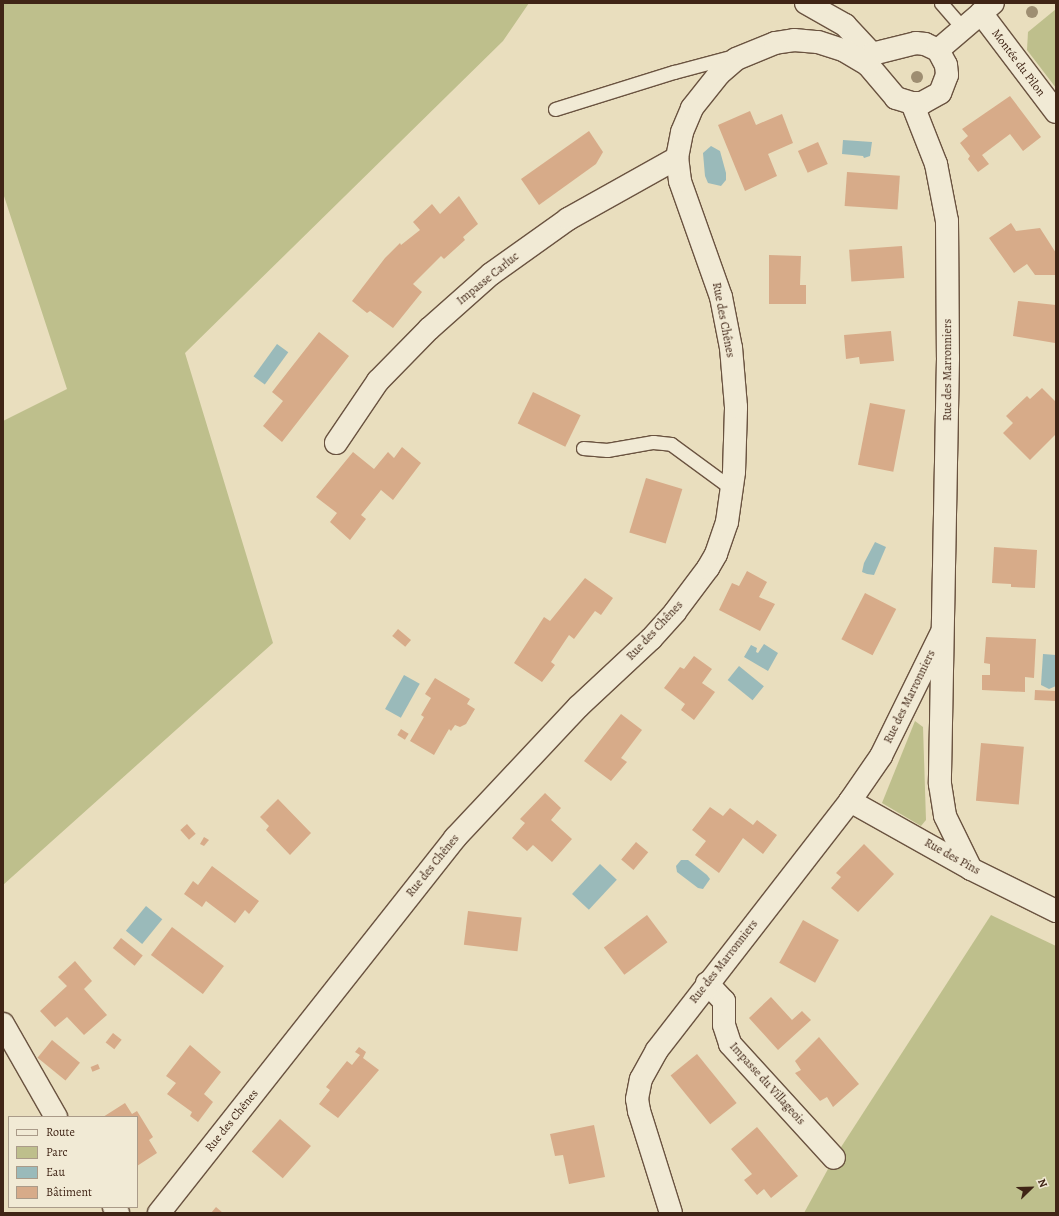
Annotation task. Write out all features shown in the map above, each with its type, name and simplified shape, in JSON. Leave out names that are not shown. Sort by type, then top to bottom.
[{"type":"street","points":[[806,3],[845,25],[870,59],[893,95],[912,103],[932,100],[945,85],[946,65],[938,50],[926,44],[916,43],[870,59]]},
{"type":"street","points":[[938,50],[987,8]]},
{"type":"street","name":"Montée du Pilon","points":[[987,8],[1056,112]]},
{"type":"street","name":"Rue des Chênes","points":[[159,1213],[455,838],[578,707],[675,612],[716,554],[727,522],[737,427],[731,348],[721,297],[705,249],[685,201],[677,158],[682,132],[700,95],[728,65],[750,52],[775,43],[806,40],[828,45],[870,59]]},
{"type":"street","name":"Rue des Marronniers","points":[[671,1213],[639,1111],[638,1088],[657,1050],[707,983],[850,801],[885,750],[945,626],[948,238],[936,164],[912,103]]},
{"type":"street","name":"Impasse Carluc","points":[[336,443],[378,381],[429,329],[491,274],[568,219],[677,158]]},
{"type":"street","points":[[945,626],[940,784],[942,804],[948,824],[971,869]]},
{"type":"street","points":[[906,704],[942,707]]},
{"type":"street","name":"Rue des Pins","points":[[850,801],[971,869],[1056,911]]},
{"type":"street","name":"Impasse du Villageois","points":[[707,983],[724,1001],[724,1025],[730,1044],[834,1158]]},
{"type":"street","points":[[3,1024],[55,1116]]},
{"type":"lane","points":[[941,3],[963,28]]},
{"type":"lane","points":[[555,109],[674,72],[750,52]]},
{"type":"lane","points":[[583,448],[607,450],[653,442],[671,444],[731,488]]},
{"type":"green space","points":[[3,3],[529,3],[503,41],[185,353],[273,643],[3,885],[3,421],[67,389],[3,193]]},
{"type":"green space","points":[[1056,9],[1056,88],[1027,50],[1028,32]]},
{"type":"green space","points":[[915,721],[923,727],[926,820],[921,826],[882,803]]},
{"type":"green space","points":[[991,915],[1056,946],[1056,1213],[804,1213],[834,1158]]},
{"type":"water","points":[[843,140],[872,142],[870,156],[864,158],[863,156],[842,154]]},
{"type":"water","points":[[711,146],[720,151],[726,173],[726,180],[721,186],[708,183],[705,176],[703,153]]},
{"type":"water","points":[[277,344],[288,352],[265,385],[253,376]]},
{"type":"water","points":[[875,542],[886,547],[874,575],[862,572],[864,563]]},
{"type":"water","points":[[764,644],[778,653],[768,671],[744,657],[751,645],[757,648],[756,652],[758,653]]},
{"type":"water","points":[[1043,654],[1056,655],[1056,686],[1049,689],[1041,685]]},
{"type":"water","points":[[739,666],[764,686],[753,700],[728,680]]},
{"type":"water","points":[[404,675],[420,684],[401,718],[385,709]]},
{"type":"water","points":[[681,860],[688,860],[707,875],[710,879],[703,889],[698,888],[677,872],[676,866]]},
{"type":"water","points":[[600,864],[617,880],[589,910],[572,894]]},
{"type":"water","points":[[146,906],[162,919],[142,944],[126,931]]},
{"type":"building","points":[[1010,96],[1041,137],[1023,151],[1010,134],[982,155],[989,164],[978,172],[968,159],[970,156],[960,143],[968,136],[962,129]]},
{"type":"building","points":[[750,111],[756,125],[782,114],[793,143],[768,154],[777,176],[745,191],[718,125]]},
{"type":"building","points":[[589,131],[603,152],[596,164],[539,205],[521,179]]},
{"type":"building","points":[[818,142],[828,164],[808,173],[798,151]]},
{"type":"building","points":[[847,172],[900,176],[897,210],[845,206]]},
{"type":"building","points":[[459,196],[478,224],[463,237],[465,240],[444,259],[441,256],[413,284],[422,292],[393,328],[370,311],[367,313],[352,301],[385,258],[400,243],[401,245],[420,230],[413,222],[432,204],[440,214]]},
{"type":"building","points":[[1011,223],[1016,231],[1040,228],[1056,253],[1056,275],[1035,275],[1027,264],[1014,273],[989,238]]},
{"type":"building","points":[[902,246],[904,278],[851,282],[849,250]]},
{"type":"building","points":[[769,255],[801,256],[800,285],[806,285],[806,304],[769,304]]},
{"type":"building","points":[[1018,301],[1056,305],[1055,343],[1013,336]]},
{"type":"building","points":[[891,331],[894,361],[860,364],[859,357],[846,359],[844,335]]},
{"type":"building","points":[[319,332],[349,356],[282,442],[263,426],[283,401],[272,392]]},
{"type":"building","points":[[1042,388],[1056,402],[1056,434],[1030,460],[1003,433],[1013,423],[1006,416],[1027,396],[1030,399]]},
{"type":"building","points":[[533,392],[581,415],[565,447],[518,423]]},
{"type":"building","points":[[870,403],[905,410],[893,472],[858,465]]},
{"type":"building","points":[[402,447],[421,463],[393,500],[381,490],[361,515],[366,519],[350,540],[330,522],[337,513],[316,497],[353,452],[374,469],[388,452],[394,458]]},
{"type":"building","points":[[646,478],[682,489],[666,544],[629,533]]},
{"type":"building","points":[[994,547],[1037,550],[1035,588],[1011,587],[1011,584],[992,583]]},
{"type":"building","points":[[747,571],[767,582],[759,597],[775,604],[760,631],[719,610],[732,583],[739,586]]},
{"type":"building","points":[[585,578],[613,598],[601,615],[595,611],[574,639],[569,635],[551,662],[555,665],[542,682],[514,663],[544,617],[550,621]]},
{"type":"building","points":[[865,593],[896,609],[873,655],[841,639]]},
{"type":"building","points":[[398,629],[411,640],[405,647],[392,636]]},
{"type":"building","points":[[986,637],[1036,639],[1034,678],[1025,677],[1025,692],[982,690],[982,675],[990,675],[990,664],[984,663]]},
{"type":"building","points":[[694,656],[712,669],[702,683],[715,692],[694,720],[681,710],[685,704],[664,688],[680,667],[684,669]]},
{"type":"building","points":[[435,678],[470,699],[467,704],[475,709],[466,724],[460,727],[455,725],[451,731],[449,729],[434,755],[410,741],[424,717],[421,715],[431,698],[425,694]]},
{"type":"building","points":[[1035,690],[1056,691],[1055,701],[1034,700]]},
{"type":"building","points":[[621,714],[642,730],[621,758],[627,762],[611,781],[584,761]]},
{"type":"building","points":[[401,729],[409,734],[405,740],[397,735]]},
{"type":"building","points":[[981,743],[1024,747],[1019,805],[976,801]]},
{"type":"building","points":[[545,793],[561,808],[551,820],[572,839],[552,862],[533,845],[527,851],[512,838],[525,823],[520,819]]},
{"type":"building","points":[[278,799],[311,833],[290,855],[266,830],[269,826],[260,817]]},
{"type":"building","points":[[710,807],[723,816],[730,808],[753,825],[757,820],[777,835],[763,854],[743,838],[719,873],[695,855],[706,841],[692,830]]},
{"type":"building","points":[[187,824],[196,834],[189,840],[180,830]]},
{"type":"building","points":[[204,837],[209,840],[204,846],[200,844]]},
{"type":"building","points":[[636,842],[648,852],[633,870],[621,860]]},
{"type":"building","points":[[864,844],[894,874],[858,912],[831,888],[841,877],[836,873]]},
{"type":"building","points":[[212,866],[259,901],[249,914],[245,910],[235,923],[206,901],[202,907],[184,894],[193,881],[198,885]]},
{"type":"building","points":[[468,911],[522,918],[517,951],[464,945]]},
{"type":"building","points":[[647,915],[667,942],[624,975],[604,947]]},
{"type":"building","points":[[803,920],[839,940],[815,983],[779,963]]},
{"type":"building","points":[[172,927],[224,966],[203,994],[151,955]]},
{"type":"building","points":[[121,938],[143,956],[135,966],[113,948]]},
{"type":"building","points":[[75,961],[92,981],[84,989],[107,1015],[84,1035],[67,1017],[55,1027],[40,1011],[67,986],[58,977]]},
{"type":"building","points":[[771,997],[792,1020],[802,1011],[811,1020],[778,1050],[749,1018]]},
{"type":"building","points":[[113,1033],[122,1040],[114,1049],[106,1042]]},
{"type":"building","points":[[819,1037],[859,1084],[833,1107],[827,1097],[820,1101],[795,1073],[801,1070],[795,1061]]},
{"type":"building","points":[[52,1040],[80,1063],[66,1081],[38,1058]]},
{"type":"building","points":[[190,1045],[221,1072],[204,1094],[213,1102],[198,1122],[190,1116],[192,1112],[167,1094],[176,1083],[166,1076]]},
{"type":"building","points":[[359,1047],[366,1052],[363,1058],[379,1070],[338,1118],[319,1104],[330,1090],[326,1087],[347,1061],[352,1065],[360,1055],[355,1052]]},
{"type":"building","points":[[697,1054],[737,1103],[710,1124],[671,1075]]},
{"type":"building","points":[[98,1064],[100,1069],[92,1072],[91,1067]]},
{"type":"building","points":[[125,1103],[132,1114],[137,1111],[153,1137],[149,1140],[157,1153],[138,1165],[138,1116],[105,1116]]},
{"type":"building","points":[[280,1119],[311,1146],[283,1178],[252,1151]]},
{"type":"building","points":[[594,1125],[605,1177],[569,1184],[563,1155],[555,1156],[550,1134]]},
{"type":"building","points":[[757,1127],[798,1176],[771,1198],[764,1189],[757,1195],[744,1180],[752,1174],[731,1149]]},
{"type":"building","points":[[216,1207],[223,1213],[211,1213]]}]
